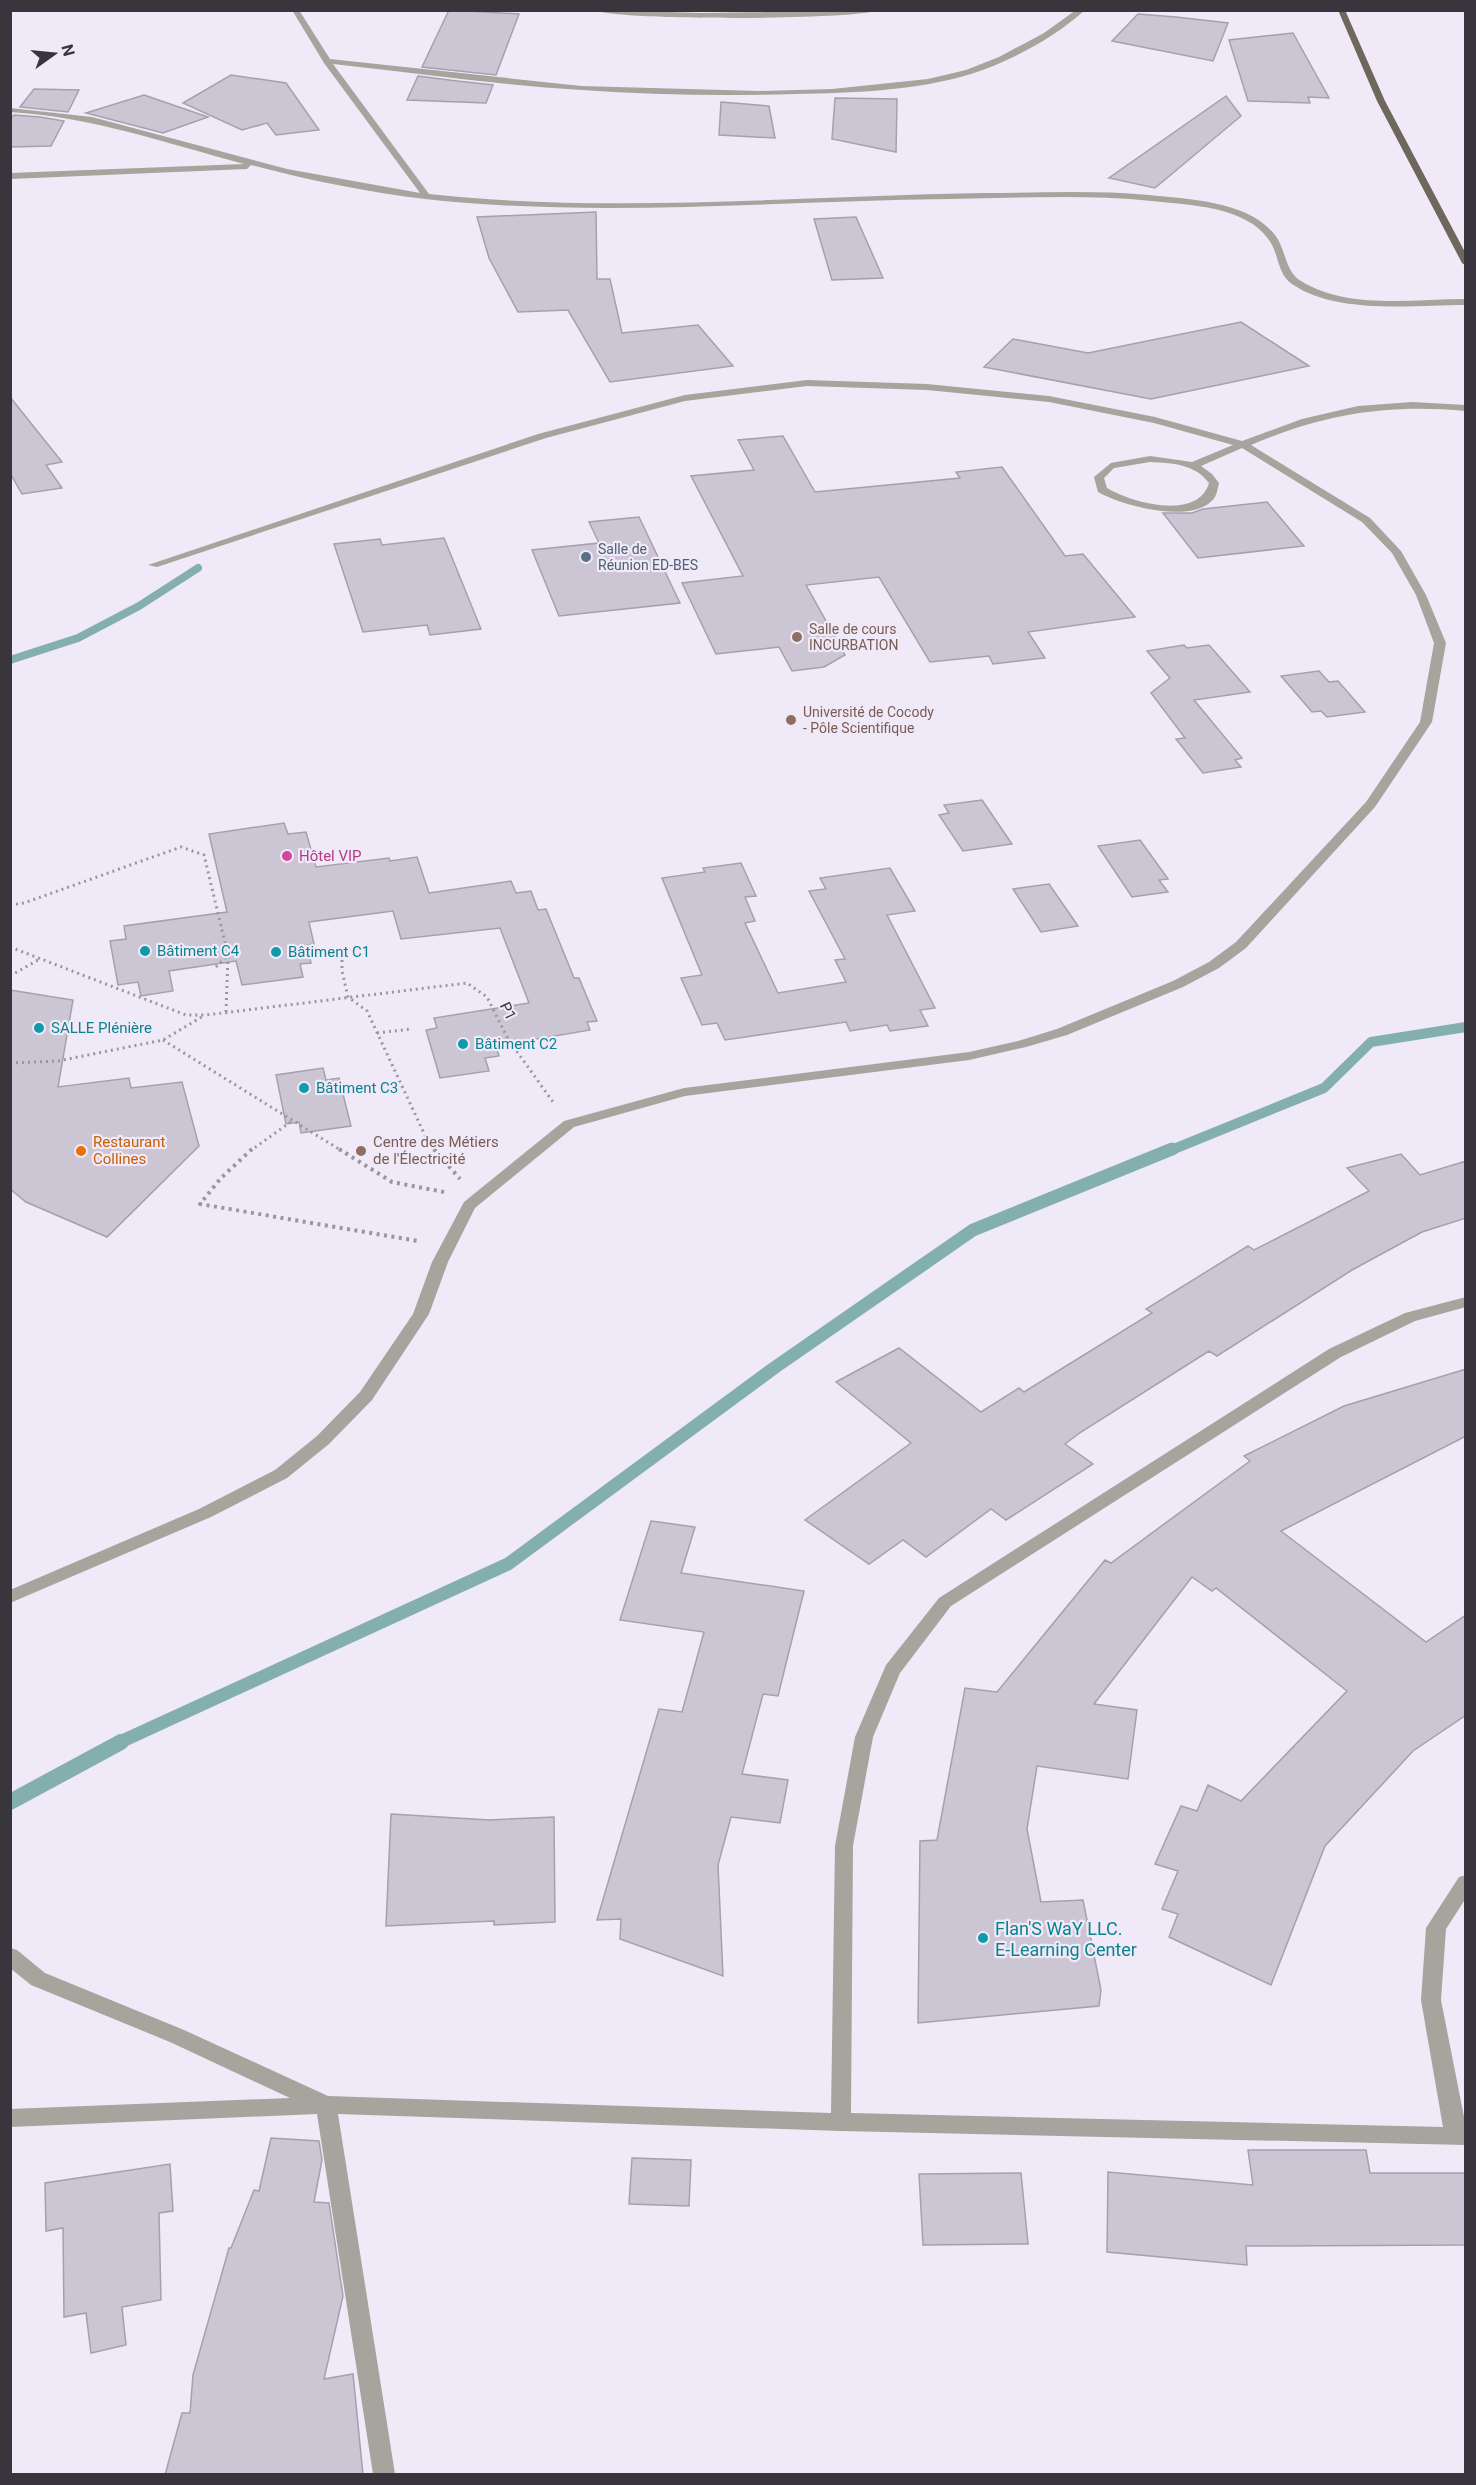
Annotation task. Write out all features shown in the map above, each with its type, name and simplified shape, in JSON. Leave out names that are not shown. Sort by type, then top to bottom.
[{"type":"main road","points":[[1341,10],[1381,101],[1466,264]]},
{"type":"street","points":[[295,10],[327,61],[427,197]]},
{"type":"street","points":[[597,10],[670,17],[876,10]]},
{"type":"street","points":[[327,61],[581,88],[759,93],[832,91],[928,81],[968,72],[1038,40],[1082,10]]},
{"type":"street","points":[[10,110],[77,115],[263,166],[427,197],[479,201],[617,204],[726,203],[883,196],[1109,195],[1168,200],[1223,209],[1260,224],[1272,236],[1281,254],[1284,271],[1291,280],[1321,294],[1362,300],[1466,302]]},
{"type":"street","points":[[10,176],[263,166]]},
{"type":"street","points":[[10,1597],[205,1513],[281,1474],[323,1440],[366,1396],[421,1314],[448,1246],[469,1205],[569,1124],[684,1092],[969,1056],[1021,1044],[1062,1032],[1178,984],[1214,965],[1241,945],[1371,804],[1426,722],[1440,643],[1421,595],[1396,551],[1366,520],[1244,445],[1155,420],[1049,399],[927,387],[807,383],[685,398],[542,436],[153,565]]},
{"type":"street","points":[[1192,466],[1210,477],[1214,490],[1203,501],[1185,507],[1163,509],[1133,506],[1110,496],[1099,484],[1104,471],[1122,462],[1150,459],[1192,466],[1321,416],[1354,409],[1405,405],[1466,408]]},
{"type":"street","points":[[841,2122],[843,1846],[864,1737],[892,1670],[945,1602],[1335,1353],[1410,1317],[1466,1302]]},
{"type":"street","points":[[10,2118],[326,2105],[841,2122],[1460,2136],[1431,2000],[1436,1928],[1466,1882]]},
{"type":"street","points":[[10,1956],[38,1979],[177,2036],[326,2105]]},
{"type":"street","points":[[326,2105],[384,2475]]},
{"type":"path","points":[[10,905],[24,903],[181,847],[204,855],[228,955],[226,1012]]},
{"type":"path","points":[[10,947],[186,1015],[206,1015]]},
{"type":"path","points":[[342,954],[342,971],[348,997],[367,1011],[429,1144],[477,1198]]},
{"type":"path","points":[[216,967],[228,955]]},
{"type":"path","points":[[10,976],[39,960]]},
{"type":"path","name":"P1","points":[[206,1015],[467,983],[488,997],[508,1039],[569,1124]]},
{"type":"path","points":[[10,1064],[58,1061],[163,1040],[206,1015]]},
{"type":"path","points":[[376,1033],[411,1029]]},
{"type":"path","points":[[163,1040],[392,1182],[477,1198]]},
{"type":"path","points":[[292,1121],[239,1158],[222,1175],[200,1204],[448,1246]]},
{"type":"building","points":[[449,10],[519,14],[496,75],[422,67]]},
{"type":"building","points":[[1138,14],[1228,23],[1213,61],[1112,41]]},
{"type":"building","points":[[1293,33],[1329,98],[1308,97],[1310,103],[1248,101],[1229,40]]},
{"type":"building","points":[[231,75],[286,83],[319,130],[276,135],[267,123],[242,130],[183,103]]},
{"type":"building","points":[[418,76],[493,85],[486,103],[407,100]]},
{"type":"building","points":[[34,89],[79,90],[68,112],[20,107]]},
{"type":"building","points":[[144,95],[208,117],[163,133],[86,113]]},
{"type":"building","points":[[1226,96],[1241,116],[1155,188],[1109,178]]},
{"type":"building","points":[[835,98],[897,99],[896,152],[832,139]]},
{"type":"building","points":[[721,102],[769,106],[775,138],[719,135]]},
{"type":"building","points":[[14,115],[64,121],[51,146],[10,147],[10,119]]},
{"type":"building","points":[[596,212],[597,279],[610,279],[622,333],[698,325],[733,366],[610,382],[568,310],[518,312],[489,258],[477,217]]},
{"type":"building","points":[[856,217],[883,278],[832,280],[814,219]]},
{"type":"building","points":[[1241,322],[1309,366],[1151,399],[984,367],[1013,339],[1088,353]]},
{"type":"building","points":[[10,397],[62,462],[46,465],[62,488],[22,494],[10,473]]},
{"type":"building","points":[[783,436],[815,492],[960,478],[956,472],[1002,467],[1065,556],[1083,554],[1135,617],[1028,632],[1045,658],[993,664],[989,656],[930,662],[879,577],[806,585],[845,655],[824,667],[792,671],[779,647],[716,654],[682,583],[743,576],[691,476],[754,470],[738,440]]},
{"type":"building","points":[[1267,502],[1304,546],[1198,558],[1163,513],[1192,513],[1203,509]]},
{"type":"building","points":[[639,517],[680,603],[559,616],[532,550],[599,543],[589,522]]},
{"type":"building","points":[[444,538],[481,629],[430,635],[427,625],[363,632],[334,544],[380,539],[382,545]]},
{"type":"building","points":[[1184,645],[1187,648],[1209,645],[1250,692],[1194,700],[1242,758],[1235,760],[1241,767],[1203,773],[1176,739],[1185,738],[1151,693],[1170,678],[1147,651]]},
{"type":"building","points":[[1319,671],[1329,682],[1338,681],[1365,712],[1327,717],[1321,711],[1312,712],[1281,676]]},
{"type":"building","points":[[982,800],[1012,844],[963,851],[939,815],[949,813],[944,805]]},
{"type":"building","points":[[284,823],[288,834],[306,832],[316,867],[417,857],[429,893],[511,881],[516,893],[531,891],[538,910],[546,909],[574,978],[579,978],[597,1021],[587,1022],[590,1030],[496,1046],[499,1056],[485,1058],[489,1071],[440,1078],[426,1030],[437,1028],[434,1018],[529,1003],[500,928],[401,939],[393,911],[309,922],[314,944],[307,945],[311,963],[300,964],[303,977],[242,985],[236,961],[169,971],[173,991],[141,996],[138,982],[118,985],[110,941],[126,939],[124,926],[227,912],[209,834]]},
{"type":"building","points":[[1140,840],[1168,879],[1159,880],[1168,892],[1132,897],[1098,846]]},
{"type":"building","points":[[741,863],[756,896],[745,897],[755,921],[745,923],[778,993],[846,982],[835,960],[845,959],[809,891],[826,889],[820,878],[890,868],[915,911],[887,915],[935,1008],[920,1010],[928,1026],[890,1031],[887,1025],[850,1031],[846,1022],[725,1040],[717,1023],[702,1025],[681,978],[702,975],[662,878],[705,872],[703,868]]},
{"type":"building","points":[[1049,884],[1078,926],[1041,932],[1013,889]]},
{"type":"building","name":"Restaurant Collines","points":[[10,990],[73,1000],[58,1087],[129,1078],[131,1088],[182,1082],[199,1146],[107,1237],[26,1202],[10,1189]]},
{"type":"building","name":"Bâtiment C3","points":[[323,1068],[326,1080],[339,1078],[351,1126],[301,1133],[299,1122],[286,1124],[276,1075]]},
{"type":"building","points":[[1401,1154],[1420,1175],[1466,1161],[1466,1218],[1422,1232],[1352,1270],[1217,1356],[1209,1351],[1081,1432],[1065,1444],[1093,1464],[1006,1520],[991,1509],[926,1557],[903,1540],[869,1564],[805,1520],[911,1443],[836,1382],[899,1348],[981,1412],[1019,1388],[1024,1392],[1152,1313],[1146,1309],[1248,1246],[1254,1250],[1369,1191],[1347,1168]]},
{"type":"building","points":[[1466,1369],[1466,1436],[1281,1531],[1426,1642],[1466,1615],[1466,1715],[1413,1751],[1325,1846],[1271,1985],[1169,1937],[1178,1914],[1162,1909],[1178,1871],[1155,1864],[1181,1806],[1197,1811],[1208,1785],[1241,1801],[1347,1691],[1216,1588],[1212,1591],[1192,1577],[1094,1704],[1137,1710],[1128,1779],[1037,1766],[1027,1829],[1041,1902],[1083,1900],[1101,1990],[1099,2006],[918,2023],[920,1841],[937,1840],[965,1688],[997,1692],[1105,1560],[1111,1563],[1250,1461],[1244,1456],[1344,1406]]},
{"type":"building","points":[[651,1521],[695,1527],[681,1573],[804,1591],[778,1696],[763,1694],[742,1774],[788,1780],[780,1823],[731,1817],[718,1865],[723,1976],[620,1939],[621,1919],[597,1920],[659,1709],[682,1712],[704,1632],[620,1620]]},
{"type":"building","points":[[391,1814],[489,1820],[554,1817],[555,1922],[494,1925],[494,1921],[386,1926]]},
{"type":"building","points":[[271,2138],[319,2141],[322,2160],[314,2202],[329,2203],[343,2296],[324,2379],[353,2374],[363,2475],[165,2475],[182,2413],[190,2413],[193,2375],[229,2248],[231,2248],[254,2190],[259,2191]]},
{"type":"building","points":[[1248,2150],[1366,2150],[1370,2173],[1466,2173],[1466,2245],[1246,2246],[1247,2265],[1107,2252],[1108,2172],[1253,2185]]},
{"type":"building","points":[[632,2158],[691,2160],[689,2206],[629,2204]]},
{"type":"building","points":[[170,2164],[173,2211],[159,2213],[161,2300],[122,2307],[126,2345],[91,2353],[86,2313],[64,2317],[63,2228],[46,2231],[45,2183]]},
{"type":"building","points":[[1021,2173],[1028,2244],[923,2245],[919,2174]]},
{"type":"waterway","points":[[10,660],[78,638],[139,606],[198,568]]},
{"type":"waterway","points":[[1169,1151],[1324,1088],[1371,1042],[1466,1027]]},
{"type":"waterway","points":[[118,1743],[508,1564],[774,1368],[973,1230],[1172,1149]]},
{"type":"waterway","points":[[10,1802],[121,1742]]},
{"type":"place","name":"Salle de Réunion ED-BES","points":[[586,557]]},
{"type":"place","name":"Salle de cours INCURBATION","points":[[797,637]]},
{"type":"place","name":"Université de Cocody - Pôle Scientifique","points":[[791,720]]},
{"type":"place","name":"Hôtel VIP","points":[[287,856]]},
{"type":"place","name":"Bâtiment C4","points":[[145,951]]},
{"type":"place","name":"Bâtiment C1","points":[[276,952]]},
{"type":"place","name":"SALLE Plénière","points":[[39,1028]]},
{"type":"place","name":"Bâtiment C2","points":[[463,1044]]},
{"type":"place","name":"Bâtiment C3","points":[[304,1088]]},
{"type":"place","name":"Restaurant Collines","points":[[81,1151]]},
{"type":"place","name":"Centre des Métiers de l'Électricité","points":[[361,1151]]},
{"type":"place","name":"Flan'S WaY LLC. E-Learning Center","points":[[983,1938]]}]
